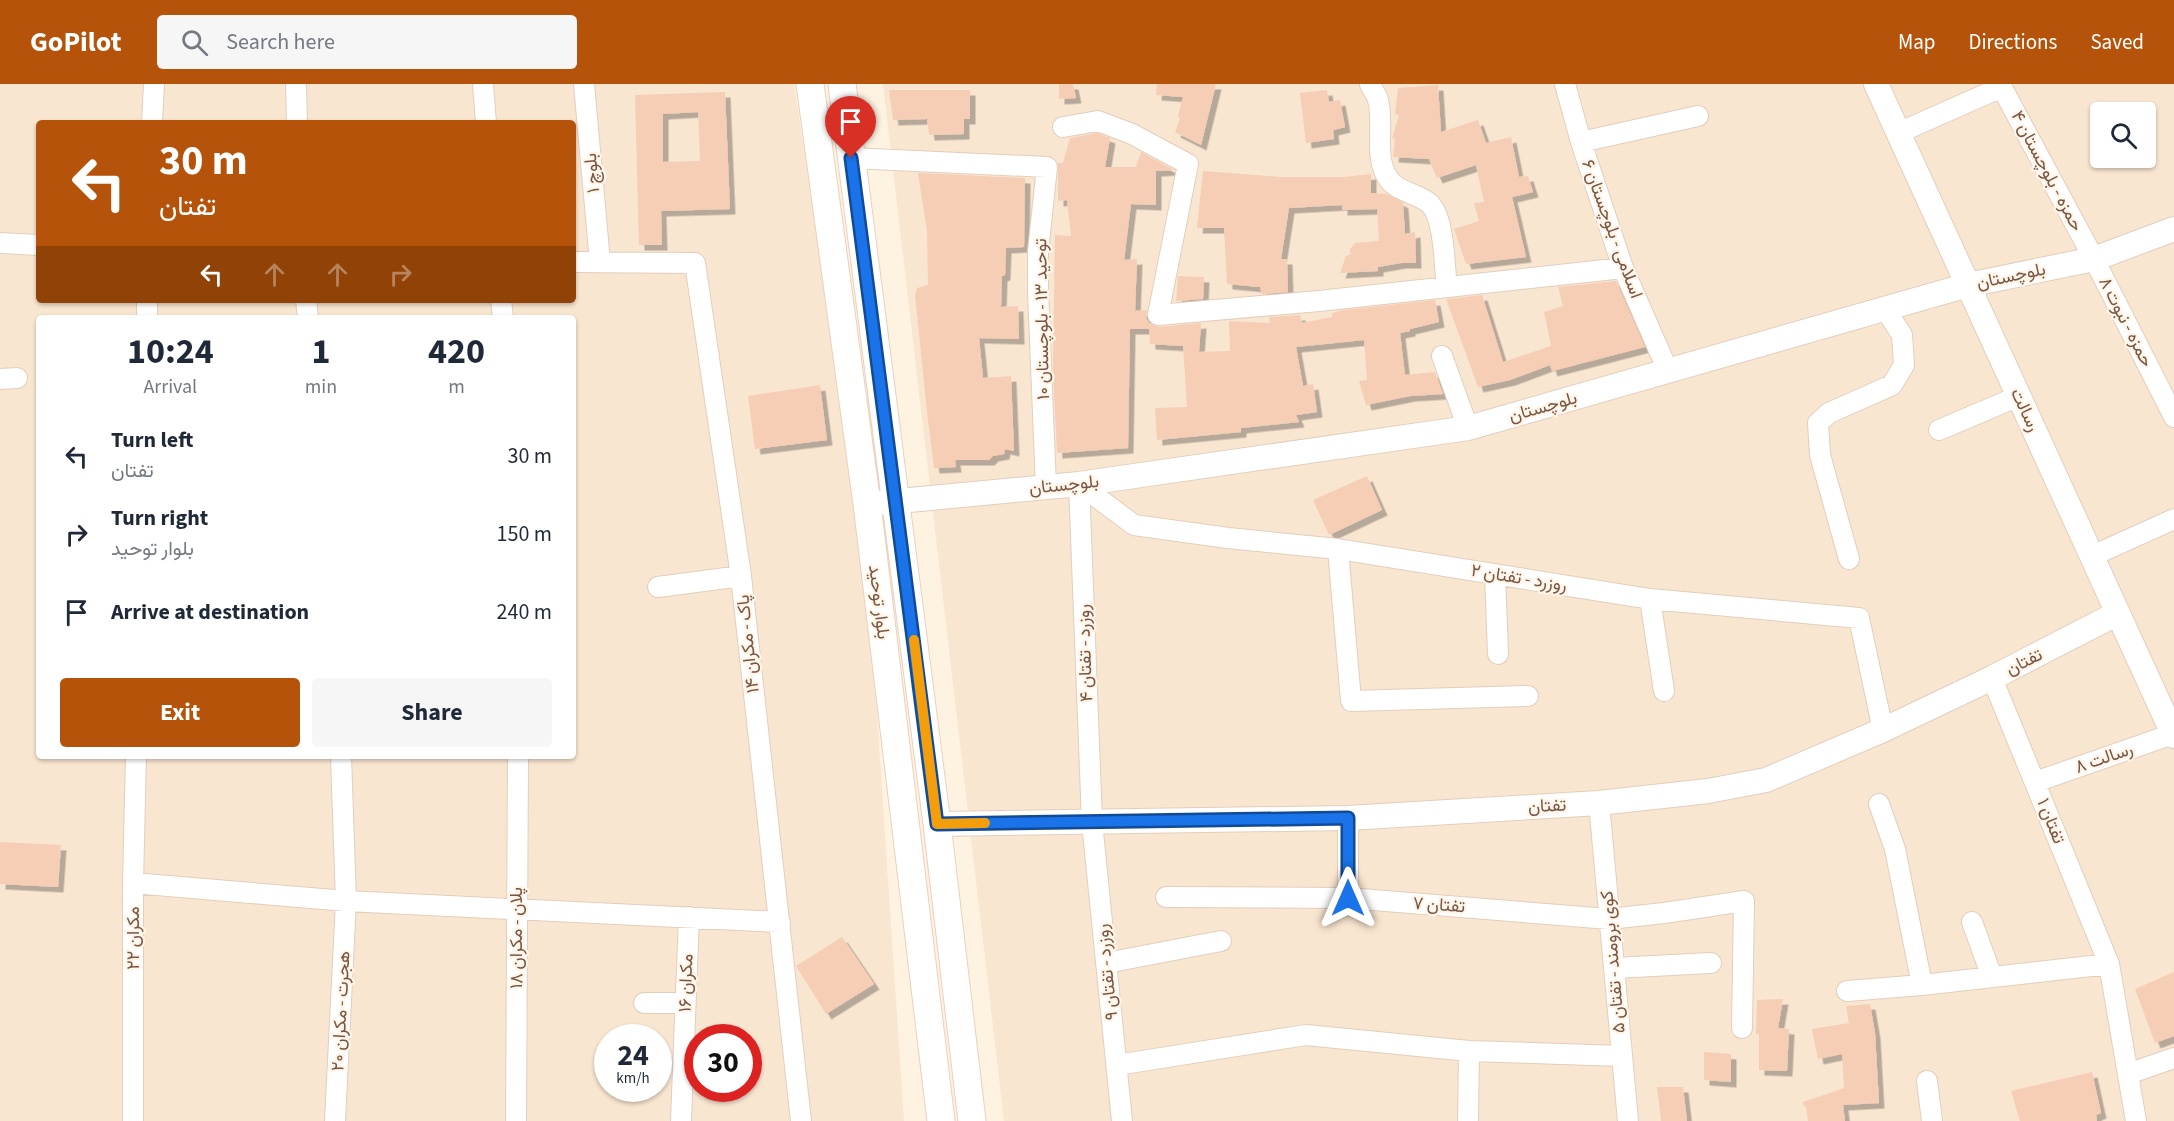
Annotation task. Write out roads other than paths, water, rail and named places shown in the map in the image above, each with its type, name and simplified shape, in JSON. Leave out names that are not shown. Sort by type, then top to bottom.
[{"type":"main road","name":"بلوار توحید","points":[[810,84],[867,504],[942,1121]]},
{"type":"main road","name":"بلوار توحید","points":[[842,84],[937,824],[972,1121]]},
{"type":"street","points":[[152,120],[154,84]]},
{"type":"street","points":[[296,84],[297,120]]},
{"type":"street","points":[[483,84],[486,120]]},
{"type":"street","name":"بلوچ ۱","points":[[584,84],[600,262]]},
{"type":"street","points":[[1370,84],[1378,100],[1384,171],[1390,182],[1398,189],[1414,194],[1431,205],[1439,219],[1447,287]]},
{"type":"street","name":"اسلامی - بلوچستان ۶","points":[[1565,84],[1581,142],[1623,268],[1668,371]]},
{"type":"street","name":"رسالت","points":[[1876,84],[2174,735]]},
{"type":"street","points":[[1898,133],[2001,86]]},
{"type":"street","name":"حمزه - بلوچستان ۴","points":[[2001,86],[2094,259]]},
{"type":"street","points":[[1581,142],[1698,116]]},
{"type":"street","points":[[1064,126],[1098,121],[1132,134],[1188,164],[1158,315],[1623,268]]},
{"type":"street","name":"توحید ۱۳ - بلوچستان ۱۰","points":[[851,158],[1047,167],[1038,251],[1046,487]]},
{"type":"street","name":"بلوچستان","points":[[867,504],[1079,484],[1468,428],[1968,285],[2094,259],[2174,229]]},
{"type":"street","points":[[0,243],[36,246]]},
{"type":"street","name":"حمزه - نبوت ۸","points":[[2094,259],[2174,417]]},
{"type":"street","points":[[576,262],[600,262]]},
{"type":"street","name":"پاک - مکران ۱۴","points":[[600,262],[695,263],[741,576],[801,1121]]},
{"type":"street","points":[[1849,559],[1820,455],[1818,423],[1829,413],[1892,386],[1904,365],[1902,335],[1885,309]]},
{"type":"street","points":[[1442,356],[1468,428]]},
{"type":"street","points":[[1939,430],[2019,396]]},
{"type":"street","name":"روزرد - تفتان ۲","points":[[1079,484],[1134,525],[1228,538],[1338,549],[1650,598],[1859,618],[1883,730]]},
{"type":"street","name":"روزرد - تفتان ۴","points":[[1079,484],[1092,822]]},
{"type":"street","points":[[2092,556],[2174,519]]},
{"type":"street","points":[[1338,549],[1351,701],[1528,696]]},
{"type":"street","points":[[1496,574],[1498,654]]},
{"type":"street","points":[[658,587],[741,576]]},
{"type":"street","points":[[1650,598],[1664,691]]},
{"type":"street","name":"تفتان","points":[[937,824],[1348,818],[1599,802],[1708,791],[1766,780],[1883,730],[1992,678],[2118,613]]},
{"type":"street","name":"تفتان ۱","points":[[1992,678],[2109,964],[2136,1121]]},
{"type":"street","name":"رسالت ۸","points":[[2035,782],[2174,735]]},
{"type":"street","name":"مکران ۲۲","points":[[133,1121],[133,883],[136,759]]},
{"type":"street","name":"هجرت - مکران ۲۰","points":[[335,1121],[346,901],[341,759]]},
{"type":"street","name":"پلان - مکران ۱۸","points":[[516,1121],[518,759]]},
{"type":"street","name":"کوی برومند - تفتان ۵","points":[[1599,802],[1628,1121]]},
{"type":"street","points":[[1879,804],[1895,849],[1922,985]]},
{"type":"street","points":[[1348,818],[1348,898]]},
{"type":"street","name":"روزرد - تفتان ۹","points":[[1092,822],[1122,1121]]},
{"type":"street","points":[[133,883],[346,901],[780,922]]},
{"type":"street","name":"تفتان ۷","points":[[1166,897],[1348,898],[1609,919],[1664,914],[1744,901],[1742,1028]]},
{"type":"street","name":"مکران ۱۶","points":[[681,1121],[689,917]]},
{"type":"street","points":[[1972,922],[1992,977]]},
{"type":"street","points":[[1106,963],[1221,941]]},
{"type":"street","points":[[1614,968],[1711,963]]},
{"type":"street","points":[[1847,991],[2109,964]]},
{"type":"street","points":[[644,1003],[686,1004]]},
{"type":"street","points":[[1117,1065],[1306,1035],[1468,1051],[1622,1056]]},
{"type":"street","points":[[1468,1051],[1468,1121]]},
{"type":"street","points":[[2128,1074],[2174,1058]]},
{"type":"street","points":[[1927,1080],[1932,1121]]}]
